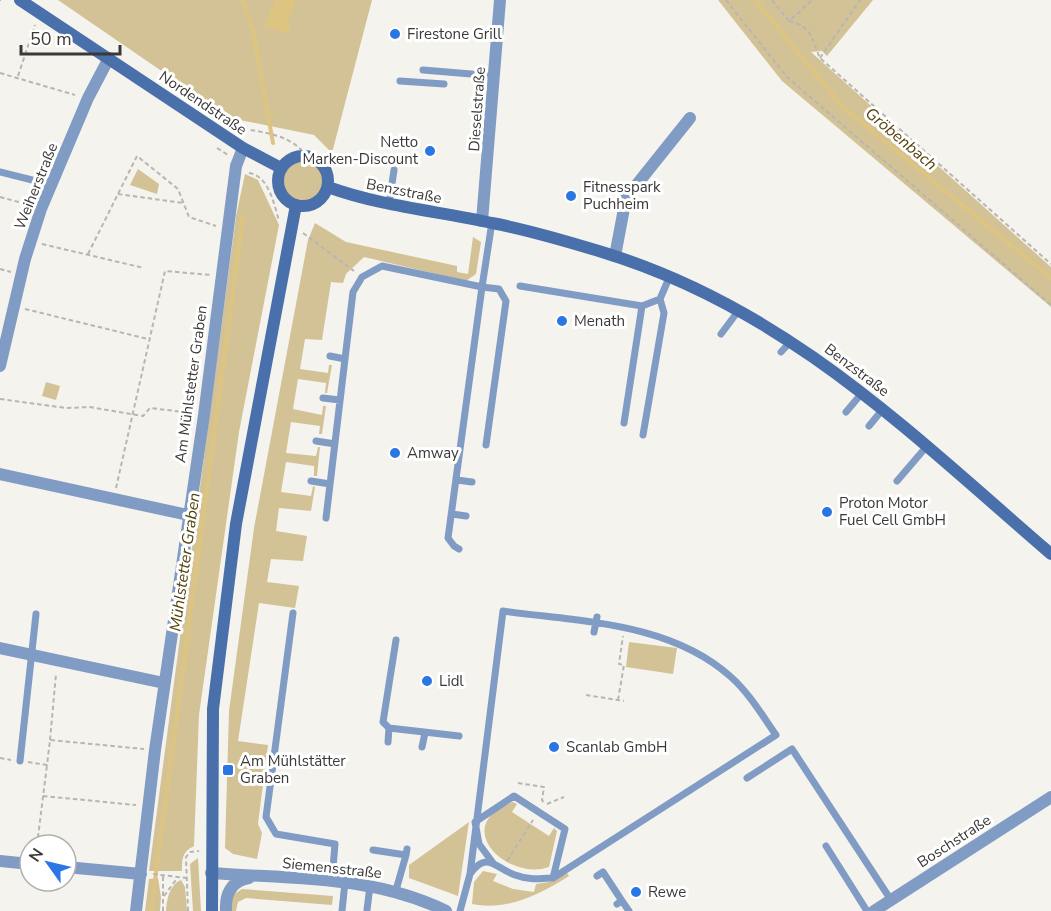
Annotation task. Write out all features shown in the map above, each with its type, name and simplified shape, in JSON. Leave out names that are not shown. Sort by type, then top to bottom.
[{"type":"street","name":"Nordendstraße","points":[[20,0],[243,148],[281,168]]},
{"type":"street","name":"Dieselstraße","points":[[487,222],[500,0]]},
{"type":"street","name":"Weiherstraße","points":[[0,366],[30,241],[41,209],[88,98],[109,58]]},
{"type":"street","points":[[615,256],[626,198],[690,118]]},
{"type":"street","name":"Am Mühlstetter Graben","points":[[136,911],[164,683],[204,415],[237,160],[243,148]]},
{"type":"street","points":[[307,156],[318,160],[326,170],[328,187],[316,203],[296,205],[285,199],[278,187],[281,168],[290,159],[307,156]]},
{"type":"street","name":"Benzstraße","points":[[328,187],[389,204],[487,222],[615,256],[739,310],[791,341],[863,392],[1051,554]]},
{"type":"street","points":[[212,911],[213,709],[236,524],[296,205]]},
{"type":"street","points":[[0,474],[188,515]]},
{"type":"street","points":[[0,648],[164,683]]},
{"type":"street","name":"Boschstraße","points":[[874,911],[1051,797]]},
{"type":"street","points":[[0,861],[18,863]]},
{"type":"street","points":[[78,868],[141,874]]},
{"type":"street","name":"Siemensstraße","points":[[211,873],[332,880],[396,890],[446,911]]},
{"type":"street","points":[[226,911],[225,897],[232,886],[240,879],[256,876]]},
{"type":"lane","points":[[423,70],[495,76]]},
{"type":"lane","points":[[400,81],[444,84]]},
{"type":"lane","points":[[389,204],[394,170]]},
{"type":"lane","points":[[0,172],[52,185]]},
{"type":"lane","points":[[459,549],[448,537],[482,287],[487,222]]},
{"type":"lane","points":[[326,518],[353,292],[362,277],[382,266],[499,289],[506,301],[486,445]]},
{"type":"lane","points":[[643,435],[664,313],[660,299],[669,278]]},
{"type":"lane","points":[[520,286],[642,306],[660,299]]},
{"type":"lane","points":[[624,423],[642,306]]},
{"type":"lane","points":[[722,334],[739,310]]},
{"type":"lane","points":[[781,352],[791,341]]},
{"type":"lane","points":[[330,356],[345,359]]},
{"type":"lane","points":[[846,412],[863,392]]},
{"type":"lane","points":[[323,398],[340,400]]},
{"type":"lane","points":[[869,426],[883,409]]},
{"type":"lane","points":[[316,441],[335,444]]},
{"type":"lane","points":[[897,481],[927,446]]},
{"type":"lane","points":[[457,480],[472,482]]},
{"type":"lane","points":[[311,481],[330,484]]},
{"type":"lane","points":[[452,514],[466,516]]},
{"type":"lane","points":[[460,911],[470,874],[475,822],[503,610],[596,621],[670,639],[707,659],[742,688],[776,735],[553,878],[531,880],[513,875],[493,863],[479,844],[475,822]]},
{"type":"lane","points":[[293,613],[266,817],[276,834],[335,844],[332,880]]},
{"type":"lane","points":[[20,761],[36,614]]},
{"type":"lane","points":[[594,632],[596,621]]},
{"type":"lane","points":[[396,640],[383,722],[389,728],[459,736]]},
{"type":"lane","points":[[387,742],[389,728]]},
{"type":"lane","points":[[422,747],[425,733]]},
{"type":"lane","points":[[747,778],[792,749],[891,900]]},
{"type":"lane","points":[[475,822],[514,796],[565,829],[553,878]]},
{"type":"lane","points":[[826,846],[867,911]]},
{"type":"lane","points":[[373,850],[406,852],[396,890]]},
{"type":"lane","points":[[470,874],[476,865],[493,863]]},
{"type":"lane","points":[[597,876],[603,872],[619,903],[629,911]]},
{"type":"lane","points":[[342,911],[345,882]]},
{"type":"lane","points":[[367,910],[370,886]]},
{"type":"path","points":[[726,0],[787,77],[1051,305]]},
{"type":"path","points":[[772,0],[789,21],[804,25],[813,37],[820,58],[1051,264]]},
{"type":"path","points":[[789,21],[812,0]]},
{"type":"path","points":[[820,58],[860,0]]},
{"type":"path","points":[[18,76],[40,13]]},
{"type":"path","points":[[0,73],[18,76],[88,98]]},
{"type":"path","points":[[266,134],[281,135],[297,143],[307,156]]},
{"type":"path","points":[[88,254],[137,156],[178,189],[189,217],[228,230]]},
{"type":"path","points":[[237,160],[247,172],[254,174],[266,184],[280,222]]},
{"type":"path","points":[[118,194],[185,203]]},
{"type":"path","points":[[0,197],[41,209]]},
{"type":"path","points":[[303,232],[362,277]]},
{"type":"path","points":[[30,241],[144,267]]},
{"type":"path","points":[[113,500],[166,269],[221,277]]},
{"type":"path","points":[[14,306],[149,339]]},
{"type":"path","points":[[0,399],[66,408],[90,407],[143,417],[150,408],[204,415]]},
{"type":"path","points":[[618,700],[624,665],[619,664],[625,628]]},
{"type":"path","points":[[38,833],[57,661]]},
{"type":"path","points":[[586,696],[624,701]]},
{"type":"path","points":[[50,740],[155,750]]},
{"type":"path","points":[[0,758],[47,765]]},
{"type":"path","points":[[518,783],[544,786],[542,800],[549,806],[564,797]]},
{"type":"path","points":[[43,796],[149,806]]},
{"type":"path","points":[[502,868],[544,803]]},
{"type":"path","points":[[188,911],[186,857],[190,852],[211,850]]},
{"type":"path","points":[[163,911],[165,896],[162,874],[186,878]]},
{"type":"path","points":[[165,896],[178,877]]},
{"type":"shaded area","points":[[58,0],[372,0],[332,153],[314,135],[230,118]]},
{"type":"shaded area","points":[[275,0],[296,0],[288,20],[290,34],[264,27]]},
{"type":"shaded area","points":[[718,0],[873,0],[827,56],[822,51],[811,52],[1051,267],[1051,307],[782,81]]},
{"type":"shaded area","points":[[303,161],[317,167],[323,181],[317,195],[303,201],[289,195],[283,181],[289,167]]},
{"type":"shaded area","points":[[138,169],[159,184],[157,194],[130,185]]},
{"type":"shaded area","points":[[245,174],[258,180],[279,225],[239,432],[199,715],[194,846],[184,856],[182,871],[149,871],[236,216]]},
{"type":"shaded area","points":[[315,223],[346,242],[457,266],[457,272],[468,274],[473,237],[481,242],[476,274],[466,281],[364,257],[346,274],[343,283],[331,282],[322,340],[305,339],[300,369],[328,373],[329,365],[332,365],[327,393],[325,393],[326,383],[298,379],[293,409],[322,415],[323,406],[326,406],[322,434],[319,434],[320,426],[291,422],[286,453],[316,456],[318,447],[320,447],[317,476],[314,476],[314,466],[286,462],[281,492],[311,496],[313,486],[315,487],[311,511],[279,508],[276,531],[307,536],[303,561],[271,559],[267,582],[299,586],[295,608],[259,603],[238,741],[268,745],[258,824],[262,833],[257,859],[233,854],[225,848],[229,711],[254,528],[308,240]]},
{"type":"shaded area","points":[[46,382],[60,386],[56,400],[42,396]]},
{"type":"shaded area","points":[[629,642],[677,648],[673,674],[626,667]]},
{"type":"shaded area","points":[[513,802],[517,804],[512,812],[549,836],[554,828],[557,831],[549,867],[533,869],[517,866],[502,859],[491,849],[485,837],[486,824],[494,812]]},
{"type":"shaded area","points":[[469,822],[458,896],[409,878],[409,865]]},
{"type":"shaded area","points":[[198,858],[201,911],[193,911],[190,864]]},
{"type":"shaded area","points":[[483,871],[497,874],[493,881],[513,889],[534,892],[536,884],[549,882],[567,873],[569,876],[522,900],[485,906],[472,904],[474,882]]},
{"type":"shaded area","points":[[158,878],[161,897],[160,911],[145,911],[149,879]]},
{"type":"shaded area","points":[[181,880],[185,887],[187,911],[166,911],[171,889]]},
{"type":"shaded area","points":[[242,889],[333,896],[332,905],[246,898],[238,902],[236,911],[229,911],[233,895]]},
{"type":"waterway","name":"Mühlstetter Graben","points":[[243,0],[253,31],[273,143]]},
{"type":"waterway","name":"Gröbenbach","points":[[755,0],[843,107],[1051,278]]},
{"type":"waterway","name":"Mühlstetter Graben","points":[[151,911],[243,216]]},
{"type":"place","name":"Firestone Grill","points":[[395,34]]},
{"type":"place","name":"Netto Marken-Discount","points":[[430,151]]},
{"type":"place","name":"Fitnesspark Puchheim","points":[[571,196]]},
{"type":"place","name":"Menath","points":[[562,321]]},
{"type":"place","name":"Amway","points":[[395,453]]},
{"type":"place","name":"Proton Motor Fuel Cell GmbH","points":[[827,512]]},
{"type":"place","name":"Lidl","points":[[427,681]]},
{"type":"place","name":"Scanlab GmbH","points":[[554,747]]},
{"type":"place","name":"Am Mühlstätter Graben","points":[[228,770]]},
{"type":"place","name":"Rewe","points":[[636,892]]}]
